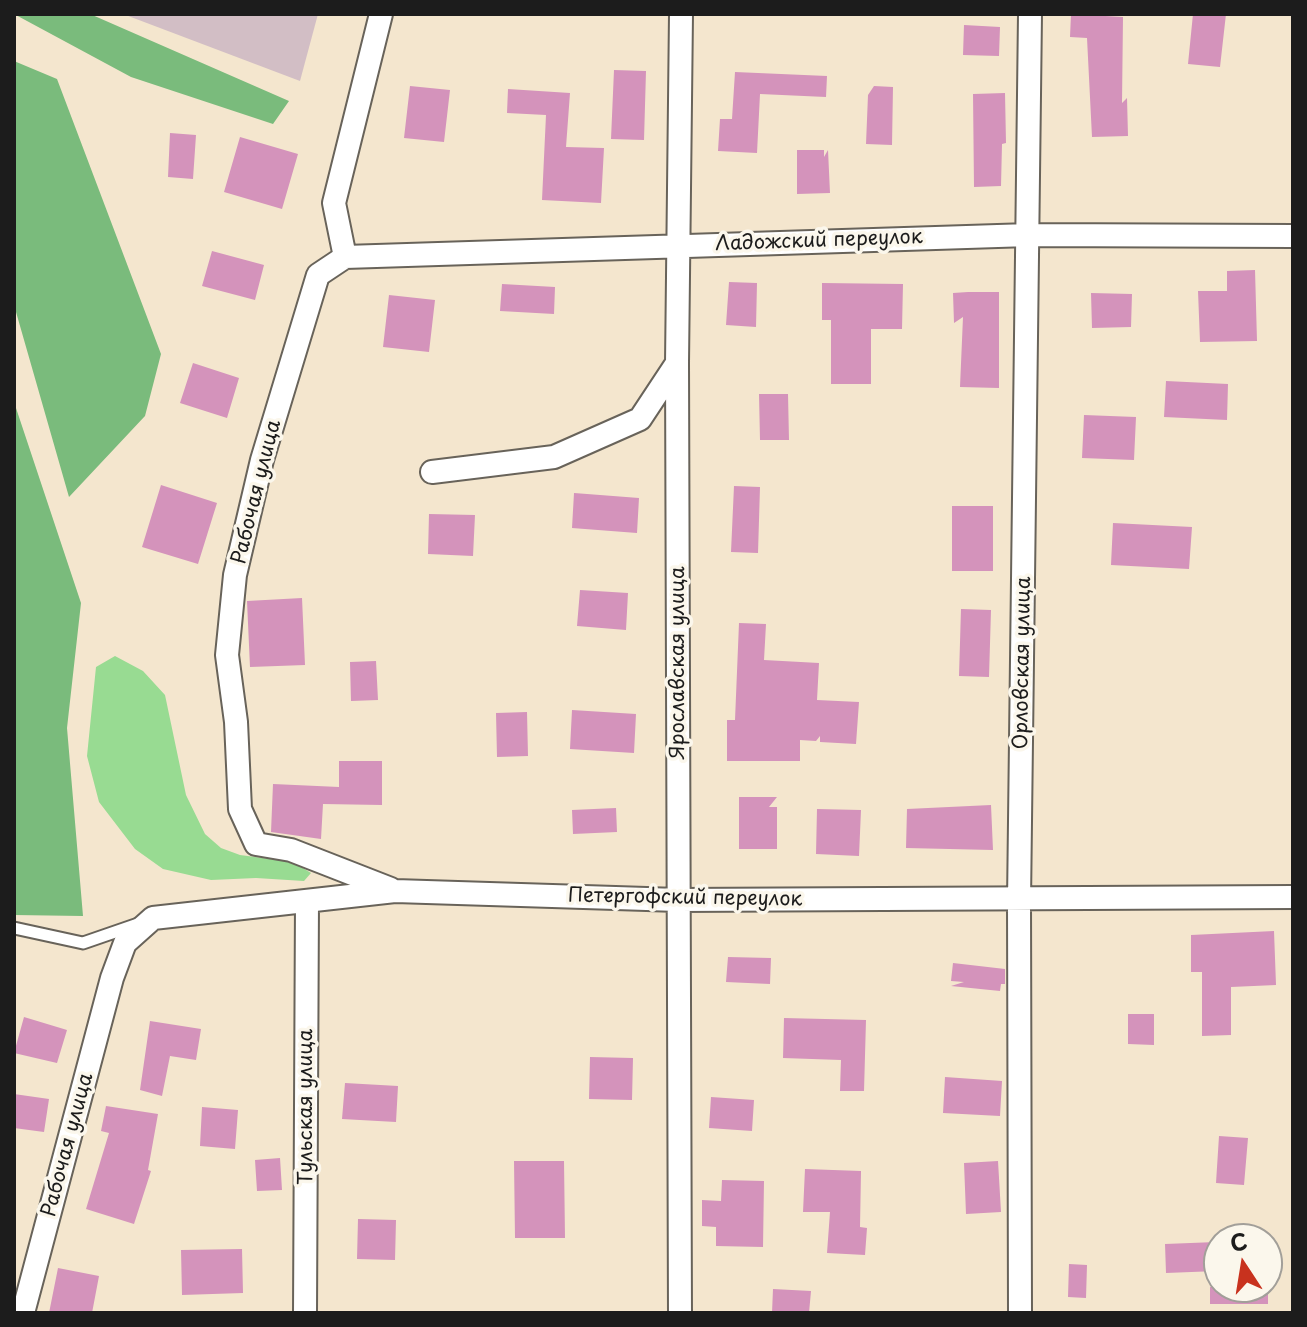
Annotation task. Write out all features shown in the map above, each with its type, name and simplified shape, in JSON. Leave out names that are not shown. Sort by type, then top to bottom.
[{"type":"street","points":[[345,257],[334,203],[381,14]]},
{"type":"street","name":"Ярославская улица","points":[[680,1313],[677,363],[681,14]]},
{"type":"street","name":"Орловская улица","points":[[1020,1313],[1019,901],[1030,14]]},
{"type":"street","name":"Ладожский переулок","points":[[345,257],[1029,235],[1293,236]]},
{"type":"street","name":"Рабочая улица","points":[[345,257],[318,275],[262,460],[235,575],[227,655],[236,722],[240,809],[256,844],[291,850],[395,891]]},
{"type":"street","points":[[432,472],[554,457],[640,419],[677,363]]},
{"type":"street","name":"Петергофский переулок","points":[[153,918],[395,891],[678,900],[1019,901],[1293,897]]},
{"type":"street","name":"Тульская улица","points":[[305,1313],[307,901]]},
{"type":"street","name":"Рабочая улица","points":[[23,1313],[112,978],[125,943],[153,918]]},
{"type":"lane","points":[[14,928],[83,943],[153,918]]},
{"type":"shaded area","points":[[123,14],[318,14],[300,81]]},
{"type":"green space","points":[[14,14],[90,14],[289,101],[273,124],[131,77]]},
{"type":"green space","points":[[14,61],[57,79],[161,354],[145,416],[69,497],[14,305]]},
{"type":"green space","points":[[14,402],[81,603],[67,728],[83,916],[14,915]]},
{"type":"green space","points":[[115,656],[143,671],[165,695],[186,795],[205,834],[221,848],[240,855],[293,862],[311,873],[304,881],[256,878],[211,880],[163,869],[135,849],[99,802],[87,756],[96,667]]},
{"type":"building","points":[[1071,14],[1123,17],[1122,103],[1127,98],[1128,136],[1092,137],[1087,38],[1070,37]]},
{"type":"building","points":[[1193,14],[1226,14],[1220,67],[1188,64]]},
{"type":"building","points":[[964,25],[1000,27],[999,56],[963,55]]},
{"type":"building","points":[[614,70],[646,71],[644,140],[611,139]]},
{"type":"building","points":[[735,72],[827,76],[826,97],[760,94],[757,153],[718,151],[720,119],[732,119]]},
{"type":"building","points":[[410,86],[450,90],[444,142],[404,138]]},
{"type":"building","points":[[874,86],[893,87],[892,145],[866,144],[868,95]]},
{"type":"building","points":[[508,89],[570,93],[566,147],[604,148],[601,203],[542,200],[546,115],[507,113]]},
{"type":"building","points":[[1005,93],[1006,143],[1002,144],[1001,186],[974,187],[973,94]]},
{"type":"building","points":[[170,133],[196,135],[193,179],[168,177]]},
{"type":"building","points":[[240,137],[298,154],[282,209],[224,192]]},
{"type":"building","points":[[797,150],[824,150],[824,157],[828,150],[830,193],[797,194]]},
{"type":"building","points":[[212,251],[264,265],[255,300],[202,286]]},
{"type":"building","points":[[1255,270],[1257,341],[1200,342],[1198,291],[1227,291],[1227,271]]},
{"type":"building","points":[[729,282],[757,283],[756,327],[726,325]]},
{"type":"building","points":[[822,283],[903,284],[902,329],[871,329],[871,384],[831,384],[831,320],[822,320]]},
{"type":"building","points":[[502,284],[555,287],[554,314],[500,311]]},
{"type":"building","points":[[999,292],[999,388],[960,387],[963,317],[954,323],[953,293]]},
{"type":"building","points":[[1091,293],[1132,294],[1131,327],[1092,328]]},
{"type":"building","points":[[389,295],[435,300],[429,352],[383,347]]},
{"type":"building","points":[[193,363],[239,378],[227,418],[180,403]]},
{"type":"building","points":[[1166,381],[1228,384],[1227,420],[1164,417]]},
{"type":"building","points":[[759,394],[788,394],[789,440],[760,440]]},
{"type":"building","points":[[1084,415],[1136,417],[1134,460],[1082,458]]},
{"type":"building","points":[[161,485],[217,503],[198,564],[142,547]]},
{"type":"building","points":[[734,486],[760,487],[758,553],[731,552]]},
{"type":"building","points":[[574,493],[639,498],[637,533],[572,528]]},
{"type":"building","points":[[952,506],[993,506],[993,571],[952,571]]},
{"type":"building","points":[[429,514],[475,515],[473,556],[428,554]]},
{"type":"building","points":[[1113,523],[1192,527],[1189,569],[1111,565]]},
{"type":"building","points":[[580,590],[628,593],[626,630],[577,626]]},
{"type":"building","points":[[302,598],[305,665],[250,667],[247,601]]},
{"type":"building","points":[[961,609],[991,610],[989,677],[959,676]]},
{"type":"building","points":[[739,623],[766,624],[764,660],[819,663],[817,700],[859,702],[856,744],[820,742],[820,736],[816,741],[800,740],[800,761],[727,761],[727,720],[735,720]]},
{"type":"building","points":[[376,661],[378,700],[351,701],[350,662]]},
{"type":"building","points":[[572,710],[636,714],[634,753],[570,749]]},
{"type":"building","points":[[527,712],[528,756],[497,757],[496,713]]},
{"type":"building","points":[[339,761],[382,761],[382,805],[323,804],[321,839],[271,832],[273,784],[339,787]]},
{"type":"building","points":[[739,797],[777,797],[769,807],[777,807],[777,849],[739,849]]},
{"type":"building","points":[[991,805],[993,850],[906,848],[907,809]]},
{"type":"building","points":[[616,808],[617,832],[573,834],[572,810]]},
{"type":"building","points":[[817,809],[861,810],[859,856],[816,854]]},
{"type":"building","points":[[1274,931],[1276,985],[1231,987],[1231,1035],[1202,1036],[1202,972],[1191,972],[1191,935]]},
{"type":"building","points":[[728,957],[771,958],[770,984],[726,982]]},
{"type":"building","points":[[953,963],[1005,969],[1005,984],[1001,984],[1000,991],[951,986],[964,982],[951,981]]},
{"type":"building","points":[[1128,1014],[1154,1014],[1154,1045],[1128,1044]]},
{"type":"building","points":[[24,1017],[67,1030],[57,1063],[14,1053]]},
{"type":"building","points":[[784,1018],[866,1020],[864,1091],[840,1091],[841,1060],[783,1058]]},
{"type":"building","points":[[150,1021],[201,1029],[196,1060],[170,1056],[162,1096],[140,1090]]},
{"type":"building","points":[[590,1057],[633,1058],[632,1100],[589,1099]]},
{"type":"building","points":[[945,1077],[1002,1081],[1000,1116],[943,1113]]},
{"type":"building","points":[[345,1083],[398,1086],[396,1122],[342,1119]]},
{"type":"building","points":[[14,1094],[49,1099],[44,1132],[14,1128]]},
{"type":"building","points":[[711,1097],[754,1100],[752,1131],[709,1128]]},
{"type":"building","points":[[106,1106],[158,1114],[148,1170],[151,1171],[134,1224],[86,1209],[109,1133],[101,1131]]},
{"type":"building","points":[[202,1107],[238,1110],[235,1149],[200,1146]]},
{"type":"building","points":[[1219,1136],[1248,1138],[1244,1185],[1216,1183]]},
{"type":"building","points":[[280,1158],[282,1190],[257,1191],[255,1160]]},
{"type":"building","points":[[514,1161],[564,1161],[565,1238],[515,1238]]},
{"type":"building","points":[[998,1161],[1001,1212],[966,1214],[964,1163]]},
{"type":"building","points":[[805,1169],[861,1171],[860,1227],[867,1228],[865,1255],[827,1253],[830,1212],[803,1212]]},
{"type":"building","points":[[722,1180],[764,1181],[763,1247],[716,1246],[716,1227],[702,1226],[702,1200],[721,1201]]},
{"type":"building","points":[[358,1219],[396,1220],[395,1260],[357,1259]]},
{"type":"building","points":[[1203,1243],[1203,1272],[1166,1273],[1165,1244]]},
{"type":"building","points":[[242,1249],[243,1293],[182,1295],[181,1250]]},
{"type":"building","points":[[1069,1264],[1087,1265],[1086,1298],[1068,1297]]},
{"type":"building","points":[[58,1268],[99,1276],[92,1313],[49,1313]]},
{"type":"building","points":[[773,1289],[811,1291],[809,1313],[772,1313]]},
{"type":"building","points":[[1210,1303],[1268,1303],[1268,1304]]}]
